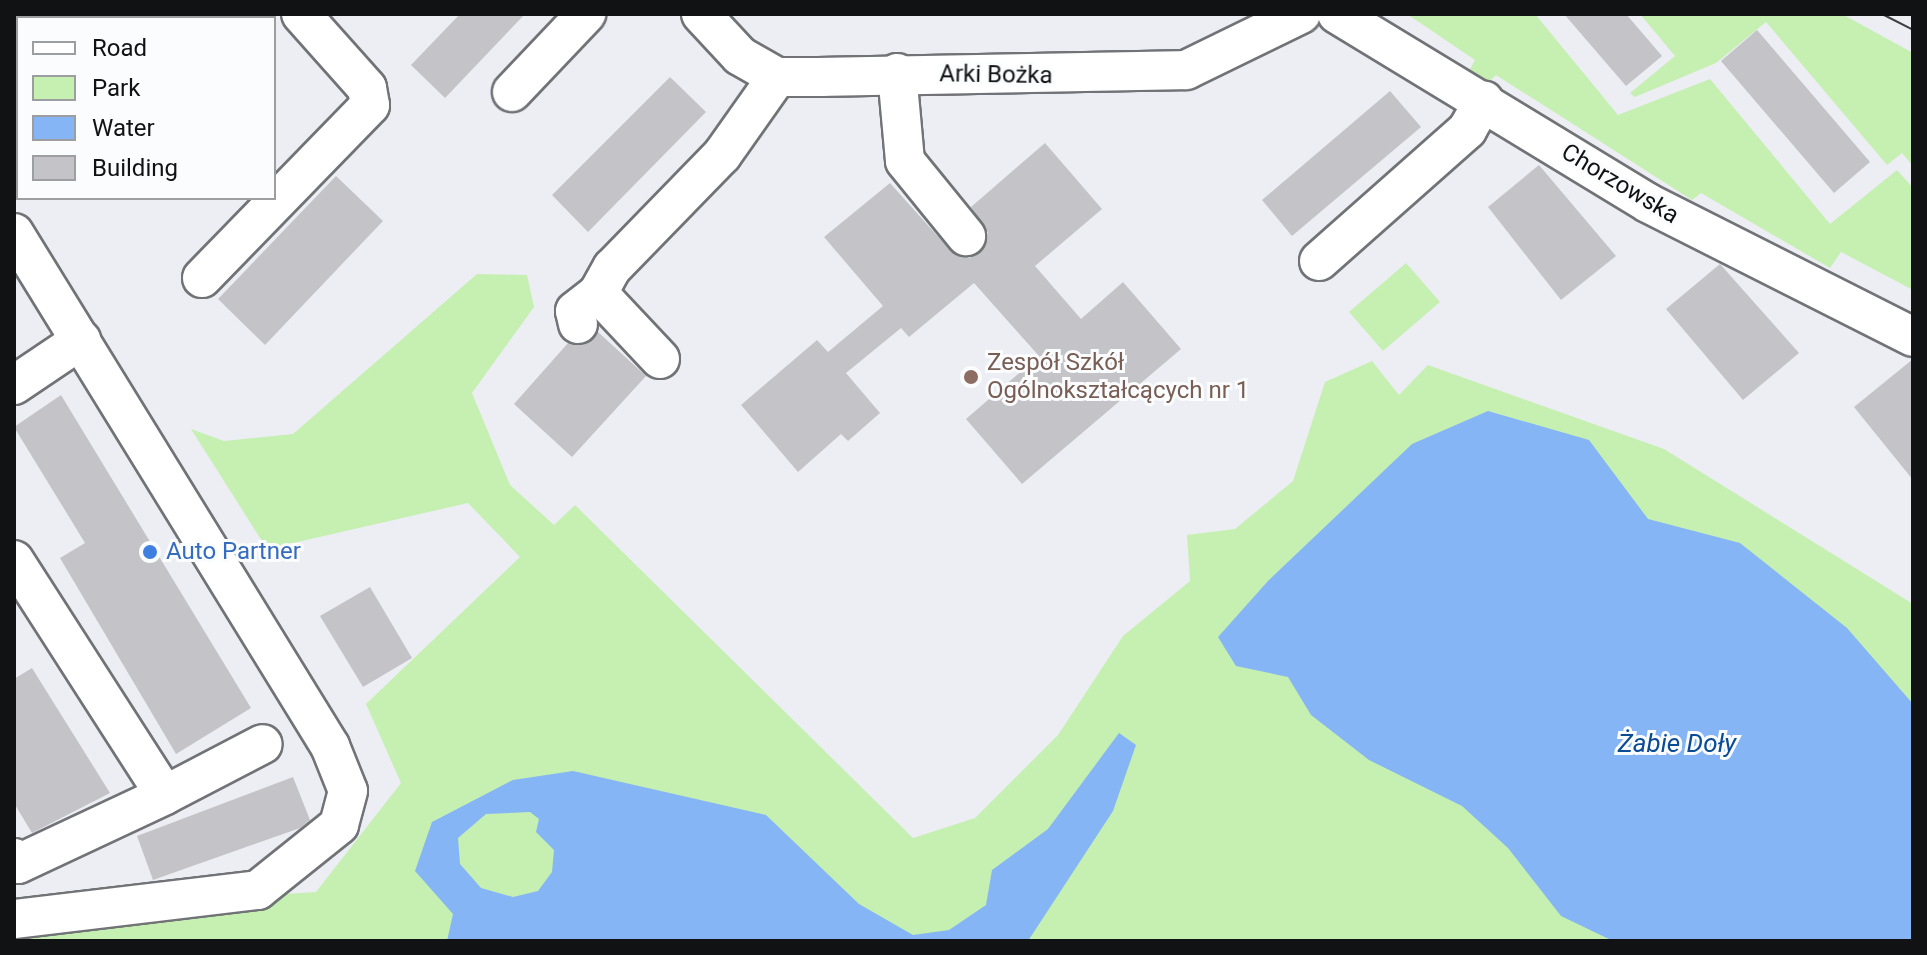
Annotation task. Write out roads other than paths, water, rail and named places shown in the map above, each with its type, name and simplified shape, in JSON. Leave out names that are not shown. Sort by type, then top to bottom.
[{"type":"street","points":[[202,278],[370,105],[367,88],[301,14]]},
{"type":"street","points":[[512,92],[586,14]]},
{"type":"street","points":[[578,324],[575,311],[598,293],[612,268],[722,155],[777,77],[740,56],[701,14]]},
{"type":"street","name":"Arki Bożka","points":[[777,77],[897,73],[1096,77],[1186,70],[1301,14]]},
{"type":"street","name":"Chorzowska","points":[[1337,14],[1484,100],[1648,203],[1913,337]]},
{"type":"street","points":[[897,73],[905,161],[966,236]]},
{"type":"street","points":[[1319,261],[1467,130],[1484,100]]},
{"type":"street","points":[[14,233],[330,746],[348,791],[339,825],[258,890],[14,919]]},
{"type":"street","points":[[598,293],[660,359]]},
{"type":"street","points":[[14,385],[81,340]]},
{"type":"street","points":[[14,560],[28,615],[165,795]]},
{"type":"street","points":[[14,858],[18,864],[165,795],[263,744]]},
{"type":"water","name":"Żabie Doły","points":[[1488,411],[1589,440],[1648,519],[1740,543],[1847,628],[1913,704],[1913,941],[1613,941],[1561,916],[1508,848],[1462,806],[1369,760],[1311,715],[1288,677],[1236,666],[1218,637],[1268,581],[1412,444]]},
{"type":"water","points":[[1119,733],[1136,745],[1113,811],[1028,941],[447,941],[453,914],[415,871],[432,822],[513,780],[573,771],[766,815],[859,904],[913,935],[949,930],[986,905],[992,870],[1048,829]],"holes":[[[530,812],[539,819],[536,832],[554,850],[552,872],[538,891],[513,897],[481,888],[460,864],[458,838],[486,814]]]},
{"type":"tram line","points":[[1882,14],[1913,30]]},
{"type":"place","name":"Zespół Szkół Ogólnokształcących nr 1","points":[[971,377]]},
{"type":"place","name":"Auto Partner","points":[[150,552]]}]
